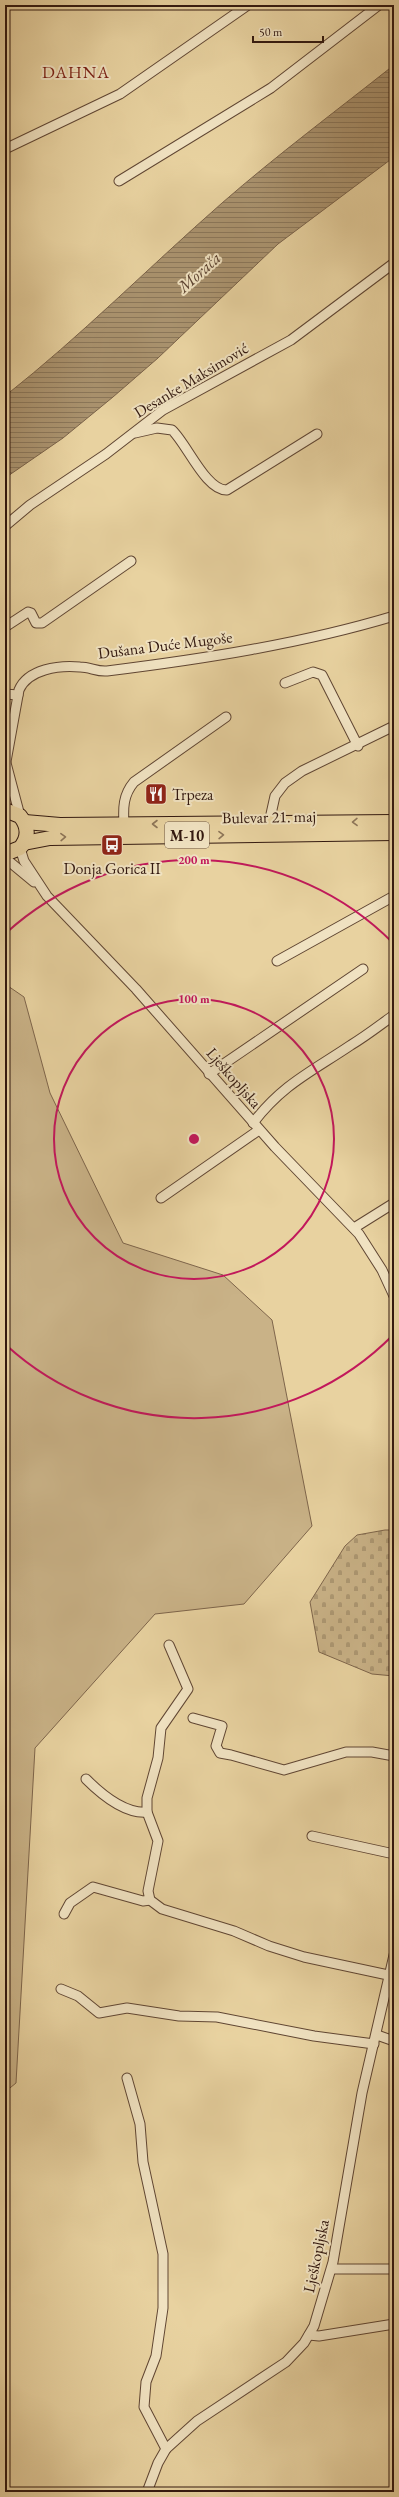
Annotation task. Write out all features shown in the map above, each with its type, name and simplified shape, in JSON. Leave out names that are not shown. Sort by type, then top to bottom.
[{"type":"main road","name":"Bulevar 21. maj","points":[[5,810],[22,819],[60,825],[394,822]]},
{"type":"main road","points":[[22,819],[27,836],[22,846]]},
{"type":"main road","name":"Bulevar 21. maj","points":[[5,854],[22,846],[50,838],[394,833]]},
{"type":"street","points":[[5,149],[120,94],[248,5]]},
{"type":"street","points":[[119,181],[271,88],[379,5]]},
{"type":"street","name":"Desanke Maksimović","points":[[5,526],[30,505],[106,454],[176,402],[307,329],[394,263]]},
{"type":"street","points":[[131,434],[158,428],[172,430],[210,483],[221,490],[227,490],[317,434]]},
{"type":"street","points":[[5,627],[28,612],[31,613],[36,622],[42,623],[131,561]]},
{"type":"street","name":"Dušana Duće Mugoše","points":[[22,819],[6,765],[18,695],[23,681],[33,673],[76,667],[97,672],[202,659],[366,625],[394,616]]},
{"type":"street","points":[[285,683],[314,672],[322,675],[358,746]]},
{"type":"street","points":[[5,694],[18,695]]},
{"type":"street","points":[[124,824],[123,803],[128,790],[134,782],[226,717]]},
{"type":"street","points":[[269,823],[275,796],[285,783],[302,772],[358,746],[394,726]]},
{"type":"street","name":"Lješkopljska","points":[[22,846],[24,862],[40,887]]},
{"type":"street","name":"Lješkopljska","points":[[5,858],[40,887],[136,989],[259,1130],[354,1228],[382,1270],[394,1296]]},
{"type":"street","points":[[277,961],[394,896]]},
{"type":"street","points":[[209,1074],[363,969]]},
{"type":"street","points":[[253,1122],[269,1102],[297,1078],[351,1046],[394,1015]]},
{"type":"street","points":[[161,1198],[259,1130]]},
{"type":"street","points":[[354,1228],[394,1203]]},
{"type":"street","points":[[169,1645],[188,1689],[160,1728],[158,1758],[147,1798],[147,1812],[158,1841],[148,1891],[150,1900],[162,1909],[234,1931],[269,1946],[304,1957],[388,1976]]},
{"type":"street","points":[[193,1718],[222,1726],[216,1746],[220,1753],[241,1757],[284,1770],[346,1752],[357,1751],[394,1756]]},
{"type":"street","points":[[86,1779],[116,1802],[129,1808],[147,1812]]},
{"type":"street","points":[[312,1836],[394,1854]]},
{"type":"street","points":[[64,1914],[70,1903],[93,1887],[143,1901],[150,1900]]},
{"type":"street","name":"Lješkopljska","points":[[147,2492],[158,2463],[166,2450],[197,2421],[286,2362],[309,2335],[318,2317],[332,2269],[362,2093],[376,2040],[388,1976],[394,1956]]},
{"type":"street","points":[[61,1989],[78,1996],[99,2013],[127,2008],[179,2016],[217,2017],[314,2036],[394,2041]]},
{"type":"street","points":[[127,2078],[140,2124],[143,2162],[163,2254],[163,2308],[156,2356],[146,2382],[144,2408],[166,2450]]},
{"type":"street","points":[[332,2269],[394,2269]]},
{"type":"street","points":[[309,2335],[319,2336],[394,2324]]},
{"type":"green space","points":[[5,984],[24,997],[50,1093],[123,1243],[223,1275],[272,1320],[312,1526],[244,1604],[155,1614],[35,1748],[16,2083],[5,2092]]},
{"type":"green space","points":[[385,1530],[394,1530],[394,1676],[372,1674],[319,1652],[310,1602],[345,1546],[357,1535]]},
{"type":"water","name":"Morača","points":[[394,65],[394,157],[278,244],[158,358],[113,397],[63,438],[5,478],[5,396],[61,350],[243,185],[285,150]]},
{"type":"place","name":"Trpeza","points":[[156,794]]},
{"type":"place","name":"Donja Gorica II","points":[[112,845]]},
{"type":"district","name":"DAHNA","points":[[76,72]]}]
